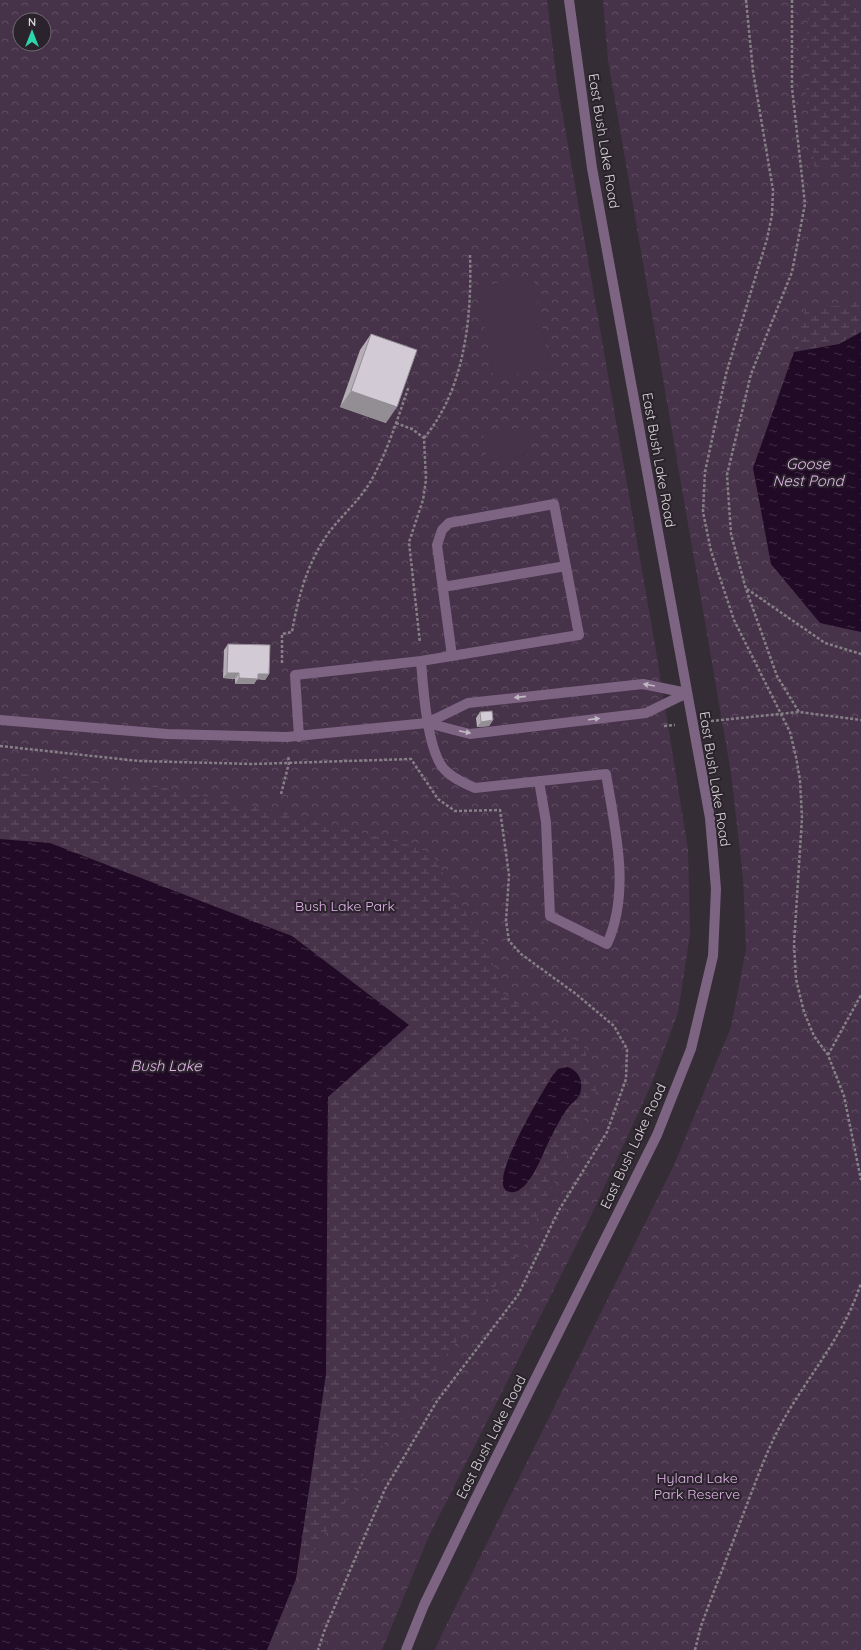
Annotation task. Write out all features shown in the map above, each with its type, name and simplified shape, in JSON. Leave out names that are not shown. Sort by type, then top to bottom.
[{"type":"street","name":"East Bush Lake Road","points":[[406,1650],[424,1605],[472,1506],[657,1135],[691,1049],[713,956],[716,888],[710,818],[592,168],[569,0]]},
{"type":"street","points":[[299,737],[295,675],[421,661],[452,656],[579,635],[554,504],[449,523],[442,530],[437,545],[452,656]]},
{"type":"street","points":[[443,587],[566,566]]},
{"type":"street","points":[[421,661],[428,724],[437,756],[443,769],[458,780],[475,788],[539,781],[606,774],[618,849],[619,894],[613,931],[607,944],[550,916],[546,822],[539,781]]},
{"type":"street","points":[[428,724],[468,703],[643,684],[687,693]]},
{"type":"street","points":[[0,720],[167,734],[299,737],[428,724],[470,734],[646,713],[687,693]]},
{"type":"path","points":[[746,0],[753,71],[773,190],[772,215],[767,239],[726,374],[705,472],[703,512],[711,551],[734,620],[790,732],[800,780],[802,818],[794,944],[796,979],[804,1012],[814,1036],[828,1055],[844,1096],[861,1180]]},
{"type":"path","points":[[792,0],[792,88],[805,204],[792,272],[751,374],[727,475],[731,534],[746,589],[777,676],[799,712]]},
{"type":"path","points":[[421,661],[409,542],[423,500],[426,480],[424,438],[436,423],[449,397],[458,371],[470,282],[470,255]]},
{"type":"path","points":[[282,670],[282,634],[292,632],[296,605],[311,564],[330,531],[356,503],[372,479],[396,422],[409,386]]},
{"type":"path","points":[[396,422],[412,429],[424,438]]},
{"type":"path","points":[[746,589],[824,643],[861,654]]},
{"type":"path","points":[[781,714],[799,712],[861,720]]},
{"type":"path","points":[[281,794],[289,763],[287,737]]},
{"type":"path","points":[[0,746],[139,761],[253,764],[411,759],[438,799],[454,811],[500,810],[509,875],[506,921],[509,941],[521,954],[576,994],[614,1026],[628,1049],[626,1079],[607,1132],[559,1210],[518,1295],[437,1401],[385,1489],[325,1629],[318,1650]]},
{"type":"path","points":[[828,1055],[861,995]]},
{"type":"path","points":[[695,1650],[701,1626],[762,1465],[778,1429],[798,1394],[839,1333],[856,1299],[861,1283]]},
{"type":"green space","name":"Bush Lake Park","points":[[0,0],[547,0],[557,82],[655,645],[688,849],[690,934],[678,1013],[651,1085],[589,1220],[428,1538],[382,1650],[0,1650]]},
{"type":"green space","name":"Hyland Lake Park Reserve","points":[[603,0],[861,0],[861,1650],[435,1650],[674,1165],[731,1027],[746,949],[743,878],[731,773],[608,60]]},
{"type":"green space","points":[[813,0],[861,0],[861,167],[815,170],[806,95],[808,4]]},
{"type":"green space","points":[[533,277],[550,368],[494,378],[477,287]]},
{"type":"green space","points":[[861,296],[861,332],[839,344],[794,352],[806,307],[837,306]]},
{"type":"green space","points":[[527,427],[530,455],[487,461],[483,433]]},
{"type":"green space","points":[[0,772],[165,788],[258,807],[407,844],[432,854],[489,952],[504,996],[550,1023],[584,1047],[596,1090],[590,1108],[523,1247],[366,1470],[296,1579],[326,1374],[328,1097],[409,1025],[50,843],[0,839]]},
{"type":"water","name":"Goose Nest Pond","points":[[861,332],[861,632],[820,623],[771,564],[753,468],[794,352],[839,344]]},
{"type":"water","name":"Bush Lake","points":[[0,839],[50,843],[292,936],[409,1025],[328,1097],[326,1374],[296,1579],[267,1650],[0,1650]]},
{"type":"water","points":[[567,1067],[575,1071],[580,1078],[581,1091],[579,1096],[568,1107],[533,1174],[527,1182],[521,1189],[514,1192],[507,1191],[503,1184],[504,1171],[519,1135],[552,1076],[558,1069]]},
{"type":"building","points":[[371,334],[417,350],[397,407],[351,391]]},
{"type":"building","points":[[228,644],[270,645],[269,674],[258,674],[258,679],[239,678],[239,673],[227,673]]},
{"type":"building","points":[[492,711],[493,720],[481,722],[480,712]]}]
